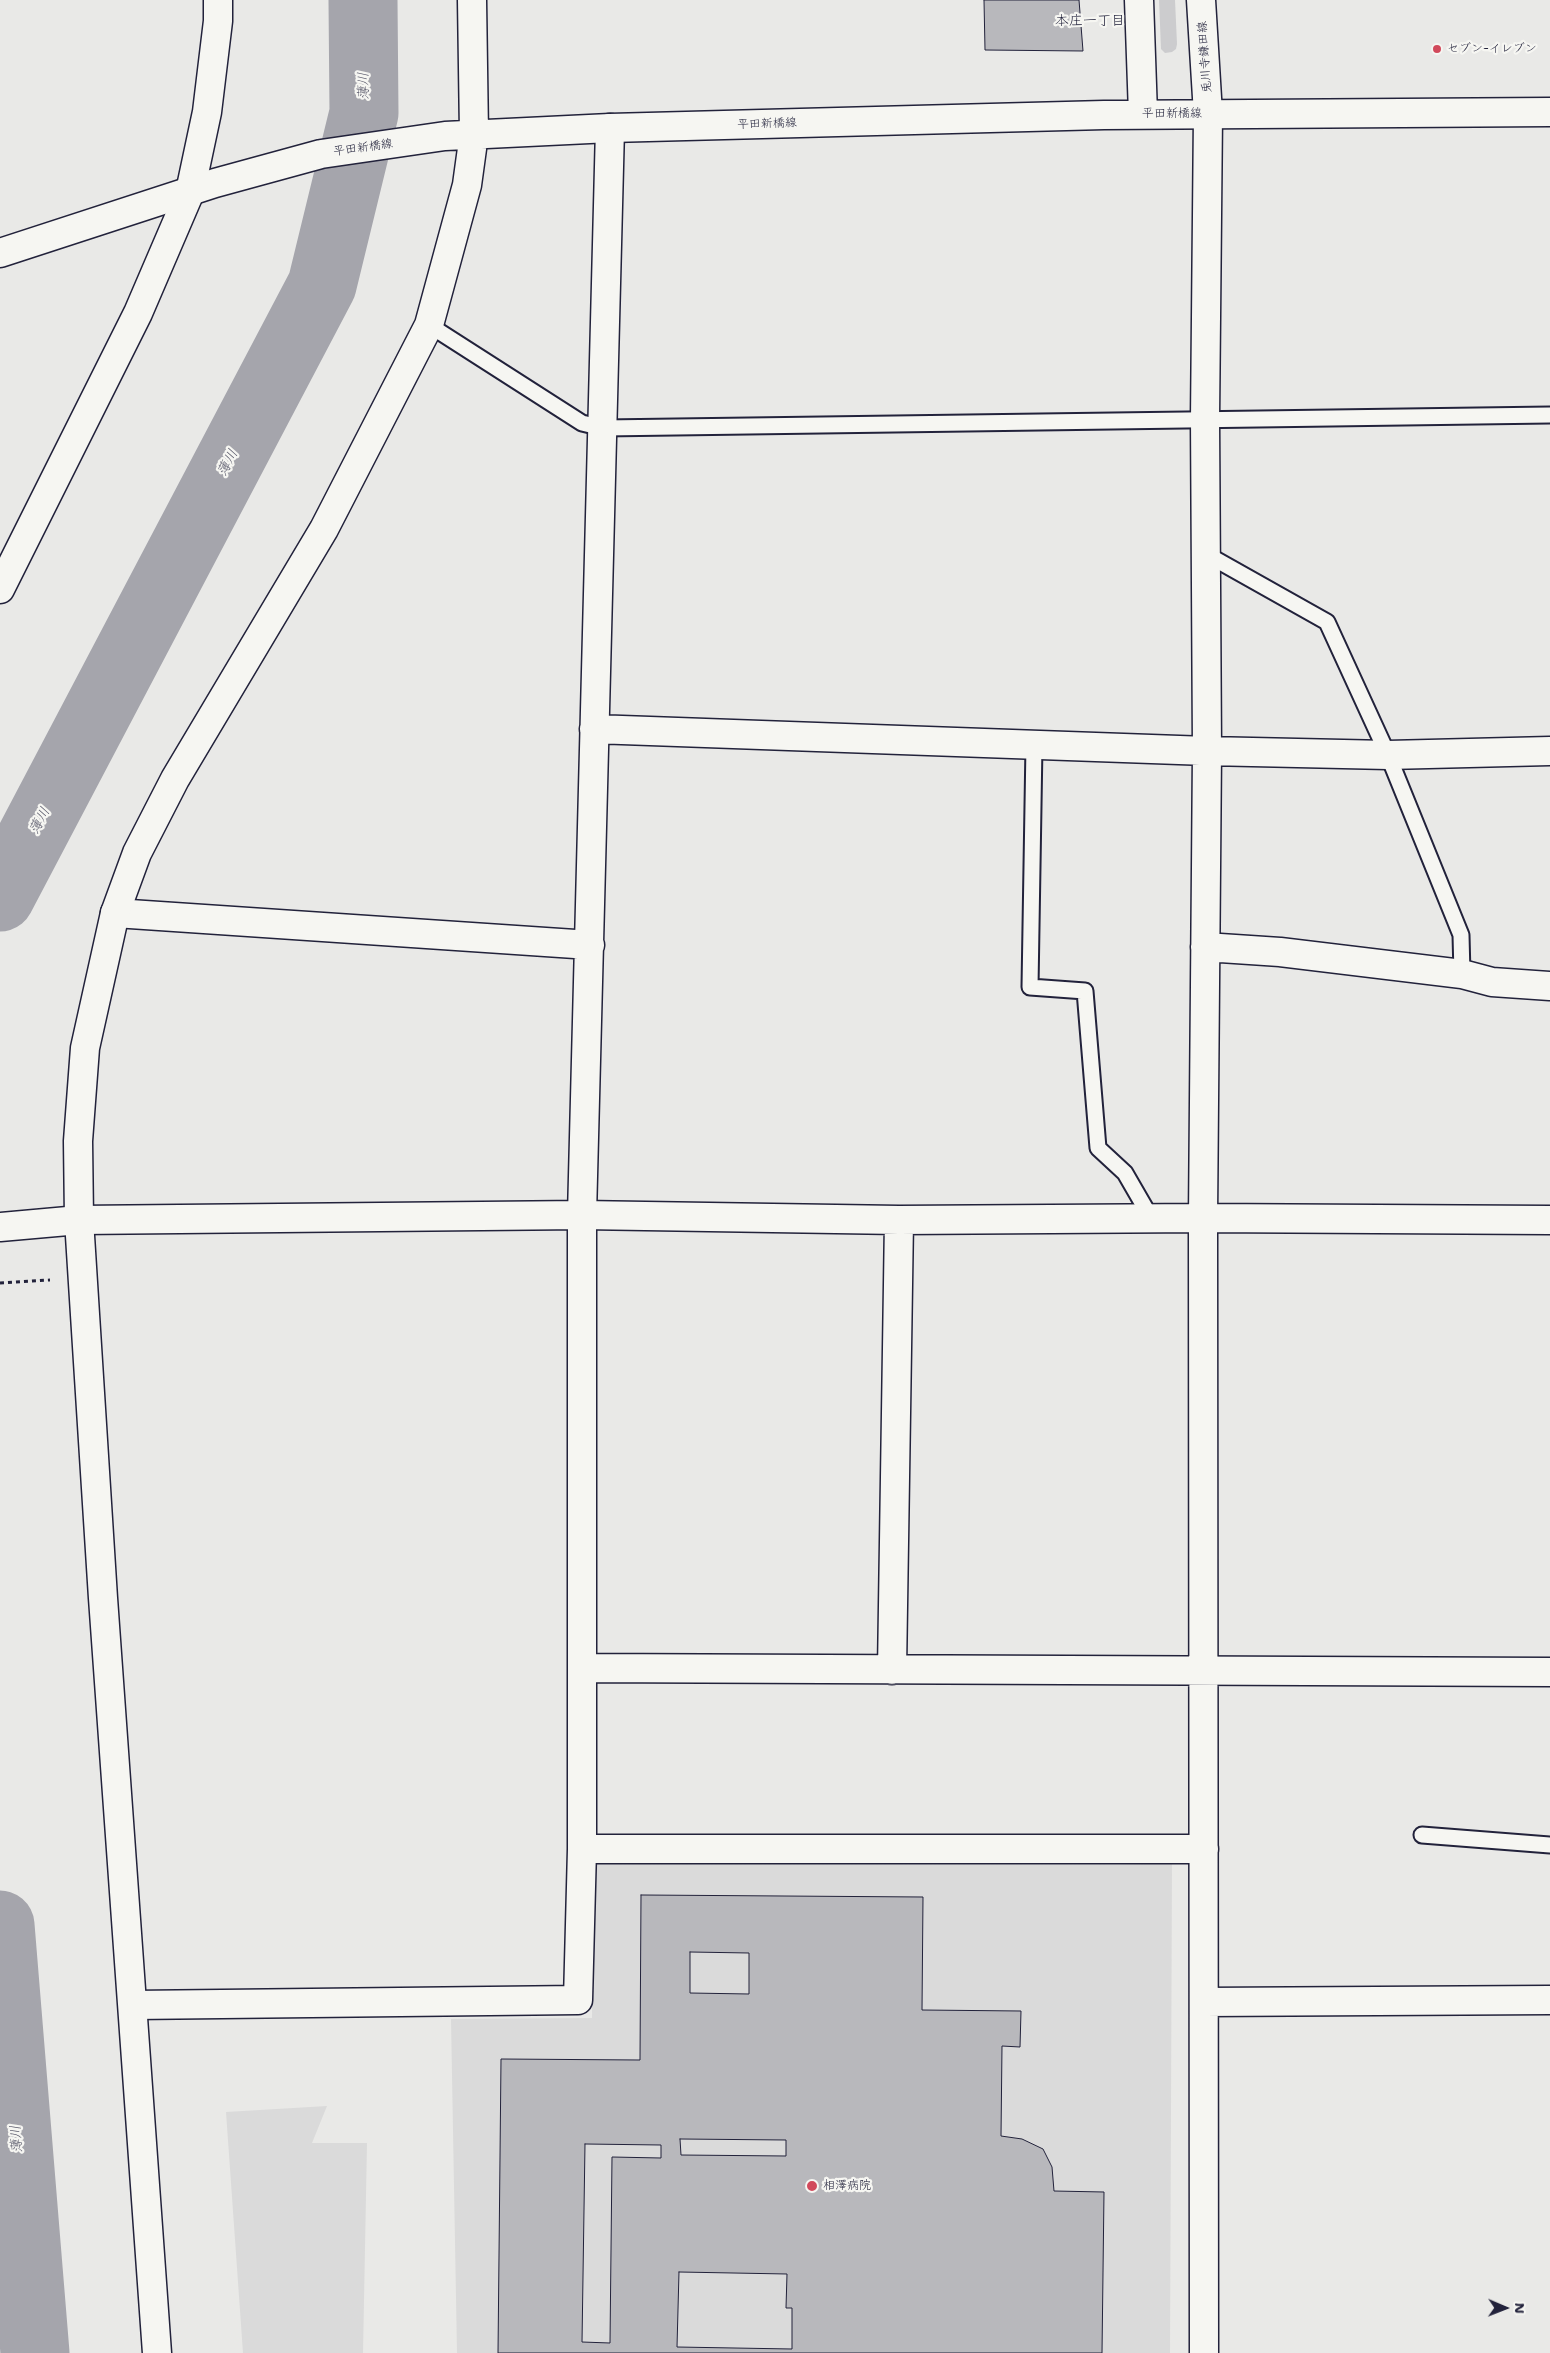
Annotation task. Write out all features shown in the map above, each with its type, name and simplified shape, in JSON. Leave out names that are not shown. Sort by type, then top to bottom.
[{"type":"street","points":[[0,589],[138,313],[190,192],[207,112],[218,21],[218,0]]},
{"type":"street","points":[[157,2353],[103,1598],[79,1220],[78,1141],[85,1048],[115,913],[137,853],[175,779],[324,529],[429,325],[467,185],[474,134],[472,0]]},
{"type":"street","points":[[1139,0],[1143,114]]},
{"type":"street","name":"兎川寺鎌田線","points":[[1201,0],[1208,114],[1205,420],[1207,751],[1203,1218],[1204,2353]]},
{"type":"street","name":"平田新橋線","points":[[0,253],[215,184],[321,154],[445,136],[610,128],[1143,114],[1550,112]]},
{"type":"street","points":[[133,2005],[578,2000],[582,1849],[582,1215],[610,128]]},
{"type":"street","points":[[594,729],[1207,751],[1388,755],[1550,751]]},
{"type":"street","points":[[115,913],[590,946]]},
{"type":"street","points":[[1205,947],[1280,952],[1462,974],[1492,982],[1550,986]]},
{"type":"street","points":[[0,1227],[79,1220],[582,1215],[899,1220],[1151,1218],[1550,1220]]},
{"type":"street","points":[[892,1670],[899,1220]]},
{"type":"street","points":[[582,1668],[1550,1672]]},
{"type":"street","points":[[582,1849],[1204,1849]]},
{"type":"street","points":[[1204,2002],[1550,2000]]},
{"type":"lane","points":[[429,325],[582,423],[603,428],[1550,415]]},
{"type":"lane","points":[[1206,554],[1327,622],[1388,755],[1461,935],[1462,974]]},
{"type":"lane","points":[[1034,745],[1030,987],[1085,991],[1098,1148],[1125,1173],[1151,1218]]},
{"type":"lane","points":[[1422,1835],[1550,1845]]},
{"type":"path","points":[[0,1283],[53,1279]]},
{"type":"shaded area","points":[[1159,0],[1175,0],[1177,44],[1176,49],[1172,52],[1165,53],[1161,49]]},
{"type":"shaded area","name":"相澤病院","points":[[1172,1863],[1170,2353],[457,2353],[451,2019],[592,2018],[593,1864],[1118,1865]]},
{"type":"shaded area","points":[[327,2106],[312,2143],[367,2143],[363,2353],[243,2353],[226,2112]]},
{"type":"building","points":[[984,0],[1079,0],[1083,51],[985,50]]},
{"type":"building","name":"相澤病院","points":[[641,1895],[923,1897],[922,2010],[1021,2011],[1020,2047],[1002,2046],[1001,2136],[1022,2139],[1043,2149],[1052,2167],[1054,2191],[1104,2192],[1102,2353],[498,2353],[501,2059],[640,2060]],"holes":[[[690,1952],[749,1953],[749,1994],[690,1993]],[[680,2139],[786,2140],[786,2156],[681,2155]],[[585,2144],[661,2145],[661,2158],[612,2157],[610,2343],[582,2342]],[[679,2272],[787,2274],[786,2308],[792,2308],[792,2349],[677,2347]]]},
{"type":"waterway","name":"薄川","points":[[0,897],[322,285],[364,113],[363,0]]},
{"type":"waterway","name":"薄川","points":[[0,1925],[35,2353]]},
{"type":"place","name":"セブン-イレブン","points":[[1437,49]]},
{"type":"place","name":"相澤病院","points":[[812,2186]]},
{"type":"district","name":"本庄一丁目","points":[[1090,21]]}]
